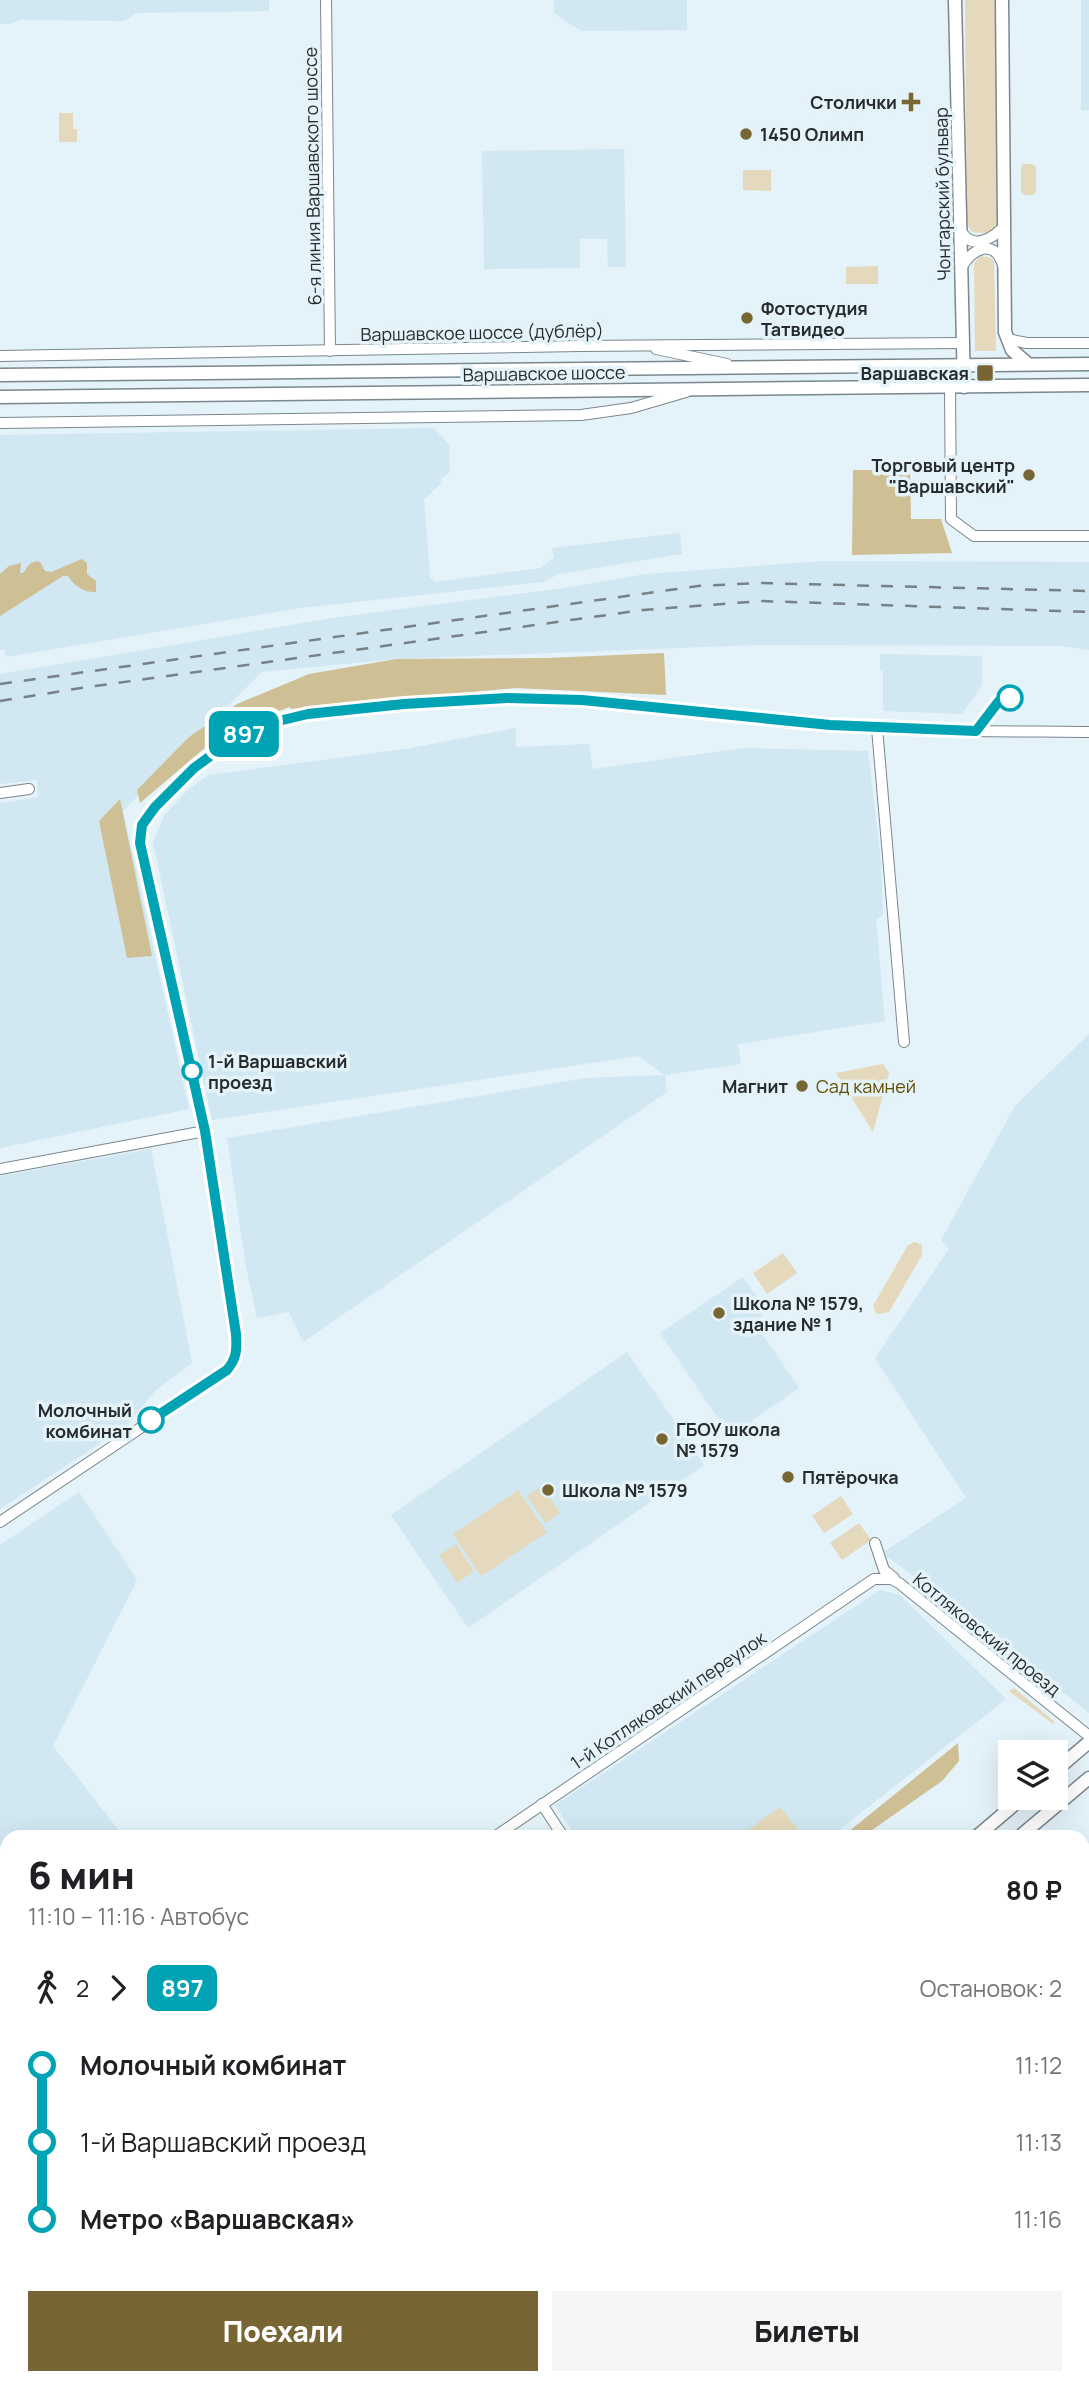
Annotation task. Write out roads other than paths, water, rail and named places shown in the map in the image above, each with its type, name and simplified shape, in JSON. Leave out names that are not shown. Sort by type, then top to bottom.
[{"type":"main road","name":"Чонгарский бульвар","points":[[955,0],[964,387]]},
{"type":"main road","points":[[1002,0],[1007,339],[1012,350],[1029,364]]},
{"type":"main road","name":"Варшавское шоссе","points":[[0,375],[1089,363]]},
{"type":"main road","name":"Варшавское шоссе","points":[[0,397],[1089,385]]},
{"type":"main road","points":[[1068,1759],[1089,1742]]},
{"type":"main road","points":[[1027,1830],[1089,1778]]},
{"type":"main road","points":[[984,1830],[1008,1810]]},
{"type":"street","name":"6-я линия Варшавского шоссе","points":[[326,0],[330,351]]},
{"type":"street","points":[[959,226],[966,238],[975,242],[991,238],[1005,225]]},
{"type":"street","points":[[960,270],[971,254],[988,249],[1002,260],[1004,269]]},
{"type":"street","points":[[1007,339],[1027,343],[1089,343]]},
{"type":"street","name":"Варшавское шоссе (дублёр)","points":[[0,356],[638,345],[964,344]]},
{"type":"street","points":[[638,345],[742,367]]},
{"type":"street","points":[[950,387],[951,519],[974,536],[1089,536]]},
{"type":"street","points":[[0,423],[581,415],[631,408],[695,389]]},
{"type":"street","points":[[0,1522],[227,1370],[235,1360],[236,1334],[205,1131],[140,843],[142,825],[155,807],[194,768],[235,738],[270,723],[308,714],[404,704],[507,698],[582,700],[877,728],[1089,732]]},
{"type":"street","points":[[877,728],[904,1042]]},
{"type":"street","points":[[0,793],[29,789]]},
{"type":"street","points":[[0,1169],[205,1131]]},
{"type":"street","points":[[875,1543],[884,1570],[899,1583]]},
{"type":"street","points":[[874,1579],[881,1561]]},
{"type":"street","name":"Котляковский проезд","points":[[874,1579],[891,1579],[899,1583],[1089,1736]]},
{"type":"street","name":"1-й Котляковский переулок","points":[[505,1830],[874,1579]]},
{"type":"street","points":[[542,1804],[559,1830]]},
{"type":"railway","points":[[0,684],[698,586],[759,583],[1089,591]]},
{"type":"railway","points":[[0,701],[643,610],[761,601],[1089,612]]},
{"type":"place","name":"Столички","points":[[911,102]]},
{"type":"place","name":"1450 Олимп","points":[[746,134]]},
{"type":"place","name":"Фотостудия Татвидео","points":[[747,318]]},
{"type":"place","name":"Варшавская","points":[[985,373]]},
{"type":"place","name":"Торговый центр \"Варшавский\"","points":[[1029,475]]},
{"type":"place","name":"1-й Варшавский проезд","points":[[192,1071]]},
{"type":"place","name":"Магнит","points":[[802,1086]]},
{"type":"place","name":"Школа № 1579, здание № 1","points":[[719,1313]]},
{"type":"place","name":"Молочный комбинат","points":[[151,1420]]},
{"type":"place","name":"ГБОУ школа № 1579","points":[[662,1439]]},
{"type":"place","name":"Пятёрочка","points":[[788,1477]]},
{"type":"place","name":"Школа № 1579","points":[[548,1490]]},
{"type":"park label","name":"Сад камней","points":[[866,1086]]}]
